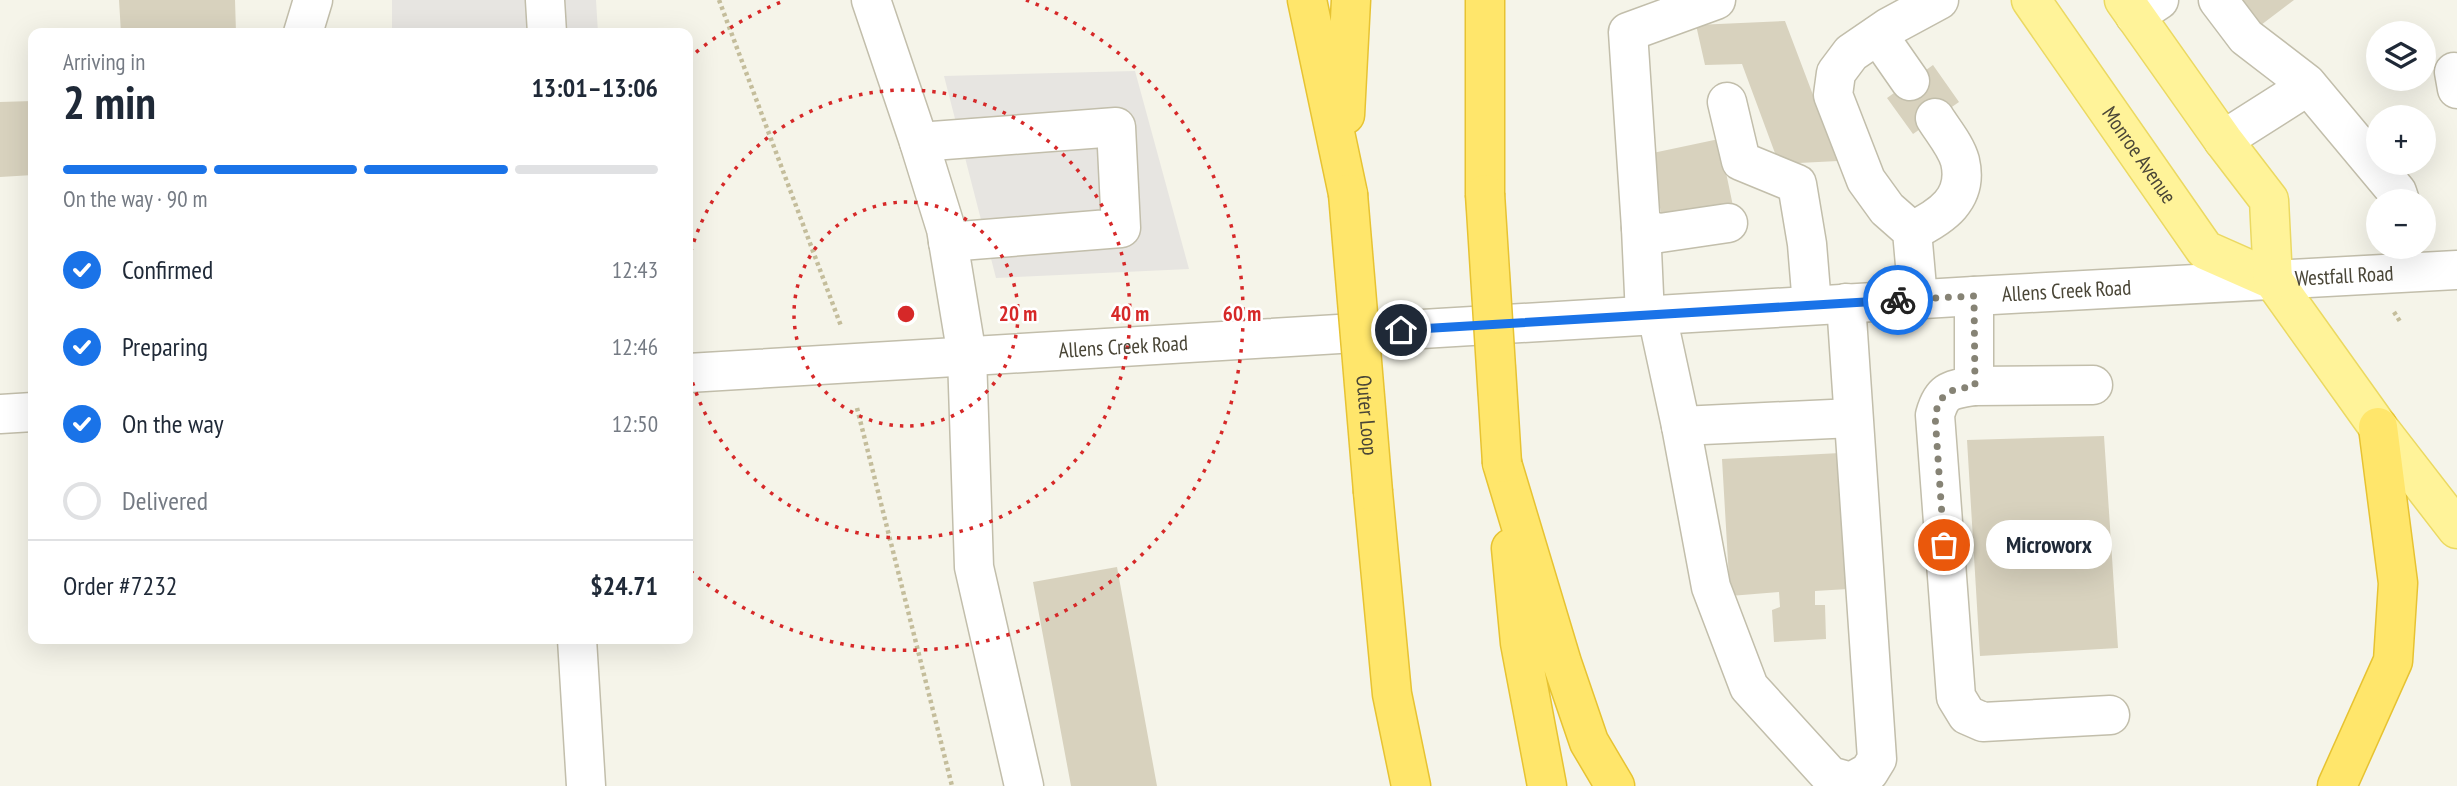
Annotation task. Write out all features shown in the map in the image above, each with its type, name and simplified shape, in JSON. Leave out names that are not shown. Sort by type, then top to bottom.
[{"type":"highway","points":[[1307,0],[1348,194]]},
{"type":"highway","name":"Outer Loop","points":[[1350,0],[1345,132],[1348,194],[1392,694],[1410,786]]},
{"type":"highway","points":[[1485,0],[1485,194],[1502,463],[1520,643],[1547,786]]},
{"type":"highway","points":[[2337,786],[2393,660],[2398,583],[2378,427]]},
{"type":"highway","points":[[1502,463],[1562,663],[1589,742],[1615,786]]},
{"type":"main road","name":"Monroe Avenue","points":[[2031,0],[2205,250],[2273,280]]},
{"type":"main road","points":[[2139,5],[2223,140],[2269,200],[2273,280],[2378,427],[2457,529]]},
{"type":"street","points":[[305,28],[313,0]]},
{"type":"street","points":[[545,0],[547,28]]},
{"type":"street","points":[[871,0],[919,142],[948,243],[967,356],[974,567],[1024,786]]},
{"type":"street","points":[[1716,0],[1630,16],[1642,228],[1651,315],[1681,426],[1711,587],[1749,687],[1830,776],[1851,782],[1870,772],[1877,759],[1853,418],[1829,304],[1807,244],[1797,184],[1741,161],[1727,102]]},
{"type":"street","points":[[1918,299],[1912,231],[1887,209],[1866,180],[1833,95],[1836,73],[1851,53],[1939,0]]},
{"type":"street","points":[[2218,0],[2246,37],[2308,86],[2394,189]]},
{"type":"street","points":[[1878,35],[1910,81]]},
{"type":"street","points":[[2223,140],[2308,86]]},
{"type":"street","points":[[1912,231],[1940,218],[1955,200],[1961,181],[1960,160],[1935,118]]},
{"type":"street","points":[[919,142],[1116,127],[1121,228],[948,243]]},
{"type":"street","points":[[1642,228],[1660,233],[1728,223]]},
{"type":"street","name":"Westfall Road","points":[[2273,280],[2433,263]]},
{"type":"street","name":"Allens Creek Road","points":[[693,373],[2273,280]]},
{"type":"street","points":[[1974,296],[1975,386]]},
{"type":"street","points":[[2092,385],[1975,386],[1947,392],[1939,401],[1935,415],[1956,697],[1967,715],[1983,722],[2110,715]]},
{"type":"street","points":[[0,414],[28,412]]},
{"type":"street","points":[[1681,426],[1853,418]]},
{"type":"street","points":[[577,644],[586,786]]},
{"type":"path","points":[[719,0],[841,327]]},
{"type":"path","points":[[858,408],[951,786]]},
{"type":"shaded area","points":[[392,0],[596,0],[598,28],[392,28]]},
{"type":"shaded area","points":[[1135,71],[1189,269],[996,278],[944,76]]},
{"type":"building","points":[[119,0],[235,0],[236,28],[121,28]]},
{"type":"building","points":[[2242,0],[2294,0],[2261,25]]},
{"type":"building","points":[[1785,21],[1838,161],[1779,164],[1742,64],[1705,65],[1696,25]]},
{"type":"building","points":[[1933,65],[1959,102],[1913,134],[1887,98]]},
{"type":"building","points":[[28,101],[28,175],[0,177],[0,102]]},
{"type":"building","points":[[1719,139],[1733,206],[1663,221],[1648,154]]},
{"type":"building","points":[[2104,436],[2118,648],[1980,656],[1967,440]]},
{"type":"building","points":[[1840,453],[1848,589],[1815,591],[1815,605],[1825,605],[1826,639],[1774,642],[1772,610],[1780,607],[1779,592],[1730,596],[1722,459]]},
{"type":"building","points":[[1117,567],[1157,786],[1071,786],[1033,582]]},
{"type":"way so far","points":[[1898,300],[1974,296],[1975,386],[1947,392],[1939,401],[1935,415],[1944,545]]},
{"type":"place","name":"Microworx","points":[[1944,545]]},
{"type":"route","points":[[1401,330],[1898,300]]}]
